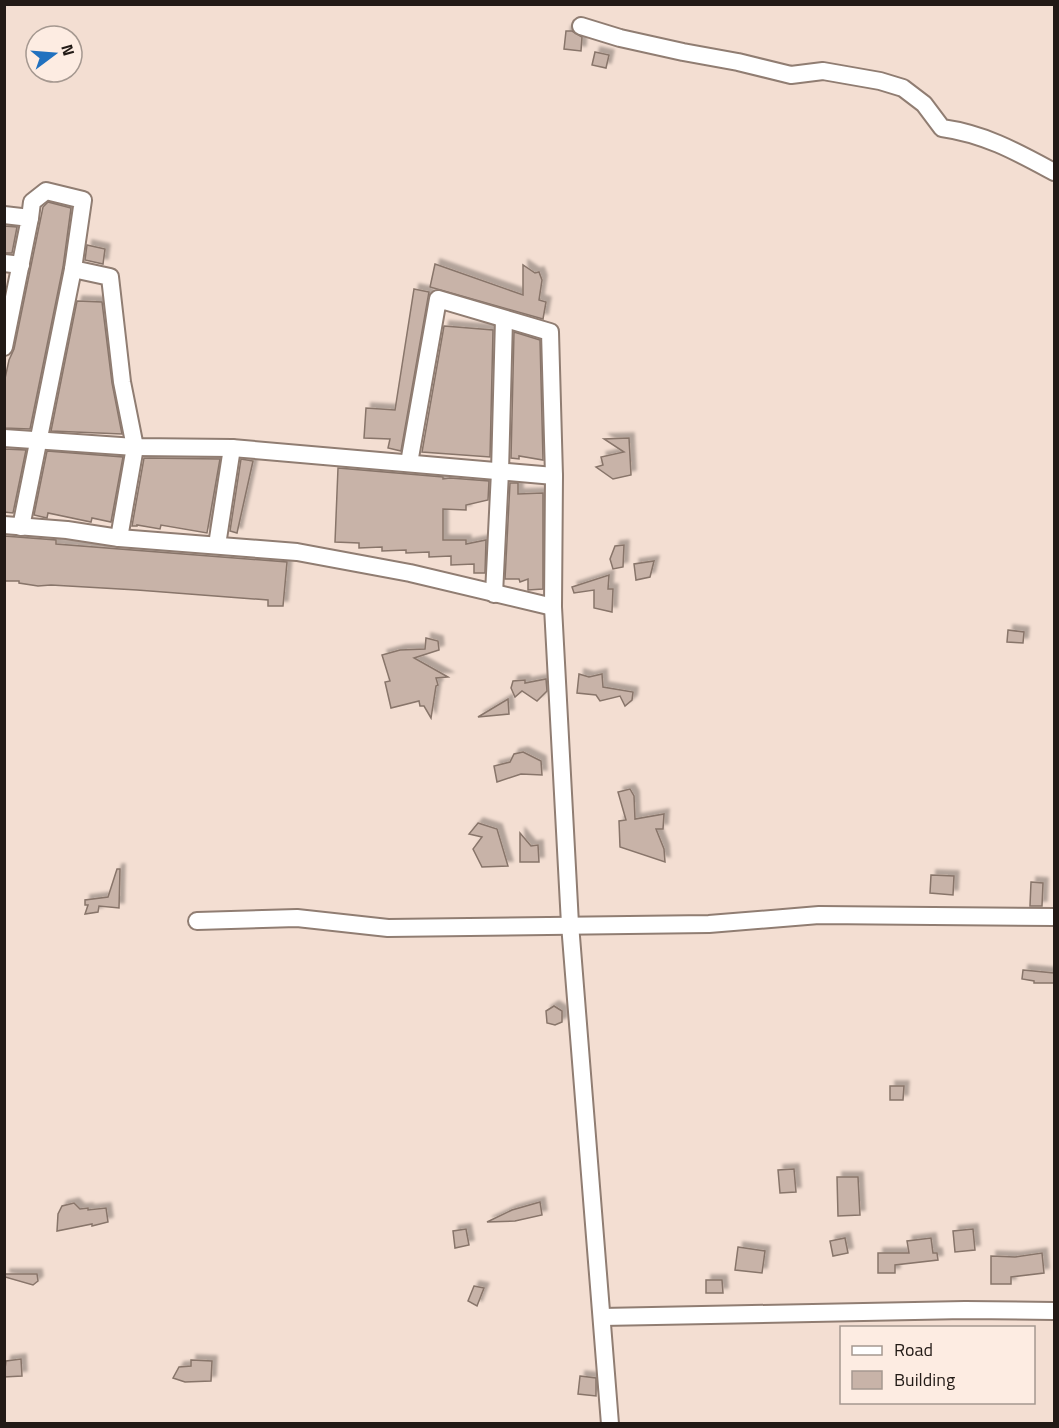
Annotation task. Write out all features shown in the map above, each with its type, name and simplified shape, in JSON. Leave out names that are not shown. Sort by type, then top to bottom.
[{"type":"street","points":[[581,26],[620,38],[791,75],[823,71],[880,81],[903,88],[924,104],[942,128],[967,131],[1008,147],[1054,172]]},
{"type":"street","points":[[4,347],[13,265],[30,218],[32,202],[46,191],[83,200],[73,269],[38,441],[13,526],[67,530],[119,538],[217,544],[329,556],[553,607]]},
{"type":"street","points":[[4,215],[30,218]]},
{"type":"street","points":[[73,269],[110,277],[122,382],[135,447],[119,538]]},
{"type":"street","points":[[409,463],[438,299],[550,332],[554,476],[553,607],[570,924],[610,1424]]},
{"type":"street","points":[[494,594],[504,319]]},
{"type":"street","points":[[4,438],[135,447],[232,448],[554,476]]},
{"type":"street","points":[[217,544],[232,448]]},
{"type":"street","points":[[197,921],[297,918],[388,928],[709,924],[819,915],[1054,917]]},
{"type":"street","points":[[602,1317],[965,1310],[1054,1311]]},
{"type":"building","points":[[566,31],[572,31],[582,37],[581,51],[564,49]]},
{"type":"building","points":[[595,52],[609,55],[606,68],[592,65]]},
{"type":"building","points":[[48,202],[71,208],[63,267],[30,429],[4,428],[4,383],[14,349],[43,207]]},
{"type":"building","points":[[4,226],[17,227],[12,253],[4,253]]},
{"type":"building","points":[[87,245],[105,249],[103,264],[85,260]]},
{"type":"building","points":[[435,264],[523,295],[523,265],[535,273],[539,272],[542,280],[539,300],[546,302],[543,319],[430,287]]},
{"type":"building","points":[[414,289],[429,292],[401,451],[388,448],[390,439],[364,438],[366,408],[395,410]]},
{"type":"building","points":[[77,301],[102,302],[112,383],[122,434],[51,431]]},
{"type":"building","points":[[444,326],[493,330],[490,457],[422,452]]},
{"type":"building","points":[[514,332],[540,340],[543,460],[519,456],[519,459],[511,458]]},
{"type":"building","points":[[629,438],[631,475],[613,479],[596,467],[603,465],[601,457],[624,452],[604,439]]},
{"type":"building","points":[[4,449],[26,450],[13,513],[4,512]]},
{"type":"building","points":[[47,451],[123,457],[111,522],[92,518],[91,522],[48,513],[47,518],[34,515]]},
{"type":"building","points":[[144,458],[220,459],[207,533],[161,525],[160,529],[132,526]]},
{"type":"building","points":[[241,459],[253,461],[237,533],[230,531]]},
{"type":"building","points":[[338,468],[443,477],[443,479],[489,481],[488,500],[466,505],[466,510],[443,509],[443,540],[466,540],[466,544],[486,540],[485,573],[474,573],[474,564],[451,565],[451,556],[429,557],[429,552],[382,551],[382,547],[359,548],[359,543],[335,542]]},
{"type":"building","points":[[510,483],[518,483],[518,494],[543,493],[543,589],[528,590],[528,579],[520,582],[519,579],[505,579]]},
{"type":"building","points":[[4,536],[56,540],[56,544],[287,562],[283,606],[268,606],[268,600],[137,590],[38,586],[19,583],[19,581],[4,581]]},
{"type":"building","points":[[624,545],[623,567],[613,569],[610,559],[615,546]]},
{"type":"building","points":[[654,561],[650,577],[636,580],[634,564]]},
{"type":"building","points":[[609,575],[608,589],[613,589],[612,612],[594,608],[594,590],[574,593],[572,587]]},
{"type":"building","points":[[1008,630],[1024,632],[1023,643],[1007,642]]},
{"type":"building","points":[[426,638],[438,641],[439,650],[414,658],[448,677],[436,678],[438,685],[431,718],[424,706],[420,706],[419,701],[391,708],[385,682],[390,681],[382,655],[400,650],[425,649]]},
{"type":"building","points":[[579,674],[589,677],[602,674],[603,687],[633,692],[632,700],[625,706],[620,696],[600,701],[596,695],[577,693]]},
{"type":"building","points":[[546,679],[547,691],[537,701],[522,691],[515,697],[511,688],[513,681],[525,680],[525,683]]},
{"type":"building","points":[[508,699],[509,714],[478,717]]},
{"type":"building","points":[[523,752],[541,761],[542,775],[521,774],[497,782],[494,766],[510,762],[514,754]]},
{"type":"building","points":[[630,789],[634,796],[635,819],[664,814],[663,829],[656,829],[664,849],[665,862],[620,847],[619,821],[626,820],[618,792]]},
{"type":"building","points":[[478,823],[497,829],[508,866],[482,867],[473,849],[482,837],[469,834]]},
{"type":"building","points":[[520,833],[531,846],[538,845],[539,862],[520,862]]},
{"type":"building","points":[[117,869],[120,869],[119,908],[99,906],[98,912],[85,914],[88,905],[85,905],[85,900],[108,897]]},
{"type":"building","points":[[931,875],[954,876],[953,895],[930,893]]},
{"type":"building","points":[[1031,882],[1043,883],[1042,906],[1030,906]]},
{"type":"building","points":[[1023,970],[1054,973],[1054,983],[1034,983],[1034,981],[1022,979]]},
{"type":"building","points":[[554,1006],[562,1011],[562,1022],[555,1025],[547,1023],[546,1011]]},
{"type":"building","points":[[890,1086],[904,1086],[903,1100],[890,1100]]},
{"type":"building","points":[[794,1169],[796,1192],[780,1193],[778,1170]]},
{"type":"building","points":[[837,1177],[858,1177],[860,1215],[838,1216]]},
{"type":"building","points":[[540,1202],[542,1215],[515,1221],[487,1222],[512,1210]]},
{"type":"building","points":[[74,1203],[80,1209],[106,1208],[108,1222],[57,1231],[58,1214],[62,1206]]},
{"type":"building","points":[[466,1229],[469,1245],[455,1248],[453,1231]]},
{"type":"building","points":[[973,1229],[975,1250],[955,1252],[953,1231]]},
{"type":"building","points":[[845,1238],[848,1253],[833,1256],[830,1241]]},
{"type":"building","points":[[931,1238],[933,1253],[937,1253],[938,1260],[895,1265],[895,1273],[878,1273],[878,1253],[909,1253],[907,1241]]},
{"type":"building","points":[[738,1247],[765,1251],[762,1273],[735,1270]]},
{"type":"building","points":[[1042,1253],[1044,1273],[1011,1277],[1011,1284],[991,1284],[991,1256],[1015,1257]]},
{"type":"building","points":[[5,1274],[37,1274],[38,1281],[33,1285],[5,1277]]},
{"type":"building","points":[[706,1280],[722,1280],[723,1293],[706,1293]]},
{"type":"building","points":[[474,1286],[484,1288],[477,1306],[468,1301]]},
{"type":"building","points":[[21,1359],[22,1376],[4,1377],[6,1361]]},
{"type":"building","points":[[191,1360],[212,1361],[211,1381],[185,1382],[173,1378],[179,1367],[191,1366]]},
{"type":"building","points":[[580,1376],[596,1378],[596,1396],[578,1394]]}]
